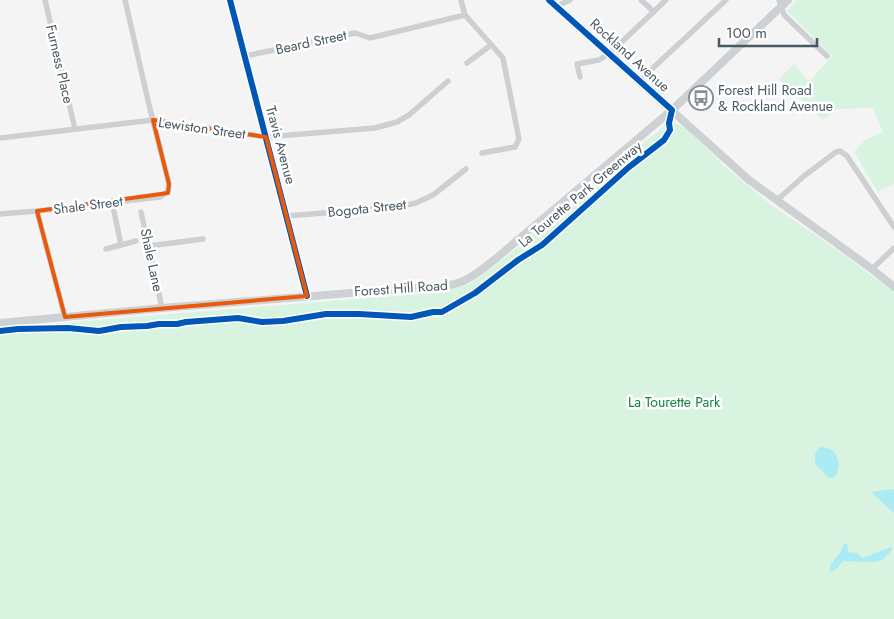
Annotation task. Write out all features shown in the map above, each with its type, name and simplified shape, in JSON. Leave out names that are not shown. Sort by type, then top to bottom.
[{"type":"street","name":"Furness Place","points":[[45,0],[76,129]]},
{"type":"street","points":[[125,0],[152,120]]},
{"type":"street","name":"Travis Avenue","points":[[230,0],[307,296]]},
{"type":"street","points":[[461,0],[465,15],[503,58],[520,139],[515,147],[482,153]]},
{"type":"street","name":"Rockland Avenue","points":[[549,0],[749,180],[894,287]]},
{"type":"street","points":[[557,6],[570,0]]},
{"type":"street","points":[[640,0],[654,12]]},
{"type":"street","points":[[580,77],[577,64],[599,60],[610,53],[666,0]]},
{"type":"street","points":[[639,81],[726,0]]},
{"type":"street","name":"Forest Hill Road","points":[[0,323],[450,285],[464,281],[481,270],[537,225],[672,110],[780,3],[788,0]]},
{"type":"street","points":[[780,3],[784,15],[827,56]]},
{"type":"street","name":"Beard Street","points":[[245,56],[355,33],[370,38],[465,15]]},
{"type":"street","points":[[467,63],[491,45]]},
{"type":"street","name":"Lewiston Street","points":[[0,138],[152,120],[266,137],[375,128],[397,122],[418,109],[448,80]]},
{"type":"street","name":"Shale Street","points":[[0,214],[160,197],[168,191],[169,184],[152,120]]},
{"type":"street","points":[[777,200],[804,176],[840,151],[847,156],[894,227]]},
{"type":"street","name":"Bogota Street","points":[[287,216],[404,206],[416,203],[433,195],[466,169]]},
{"type":"street","points":[[112,202],[121,245]]},
{"type":"street","points":[[37,211],[65,317]]},
{"type":"street","name":"Shale Lane","points":[[141,212],[162,308]]},
{"type":"street","points":[[149,246],[203,239]]},
{"type":"street","points":[[106,249],[136,241]]},
{"type":"street","points":[[872,269],[894,248]]},
{"type":"highlighted area","points":[[153,120],[266,137],[307,296],[65,317],[37,211],[168,193],[169,184]]},
{"type":"green space","points":[[797,0],[894,0],[894,183],[878,192],[854,152],[865,140],[883,132],[873,108],[837,109],[823,120],[779,79],[794,64],[808,80],[811,80],[832,56],[787,11]]},
{"type":"green space","name":"La Tourette Park","points":[[670,121],[686,128],[725,167],[770,204],[894,292],[894,619],[0,619],[0,328],[443,292],[471,283],[495,266]]},
{"type":"water","points":[[820,447],[831,450],[837,457],[838,468],[834,478],[829,478],[815,464],[815,454]]},
{"type":"water","points":[[894,489],[894,513],[871,492]]},
{"type":"water","points":[[844,543],[848,545],[848,552],[857,553],[863,558],[891,547],[892,550],[882,560],[873,562],[843,561],[829,573],[831,564],[840,553]]},
{"type":"cycle path","points":[[230,0],[307,296]]},
{"type":"cycle path","name":"La Tourette Park Greenway","points":[[0,331],[68,328],[99,331],[121,327],[238,318],[262,322],[283,321],[326,314],[411,317],[442,312],[475,293],[518,260],[542,245],[629,167],[664,140],[670,130],[669,123],[672,110],[549,0]]},
{"type":"place","name":"Forest Hill Road & Rockland Avenue","points":[[701,98]]}]
